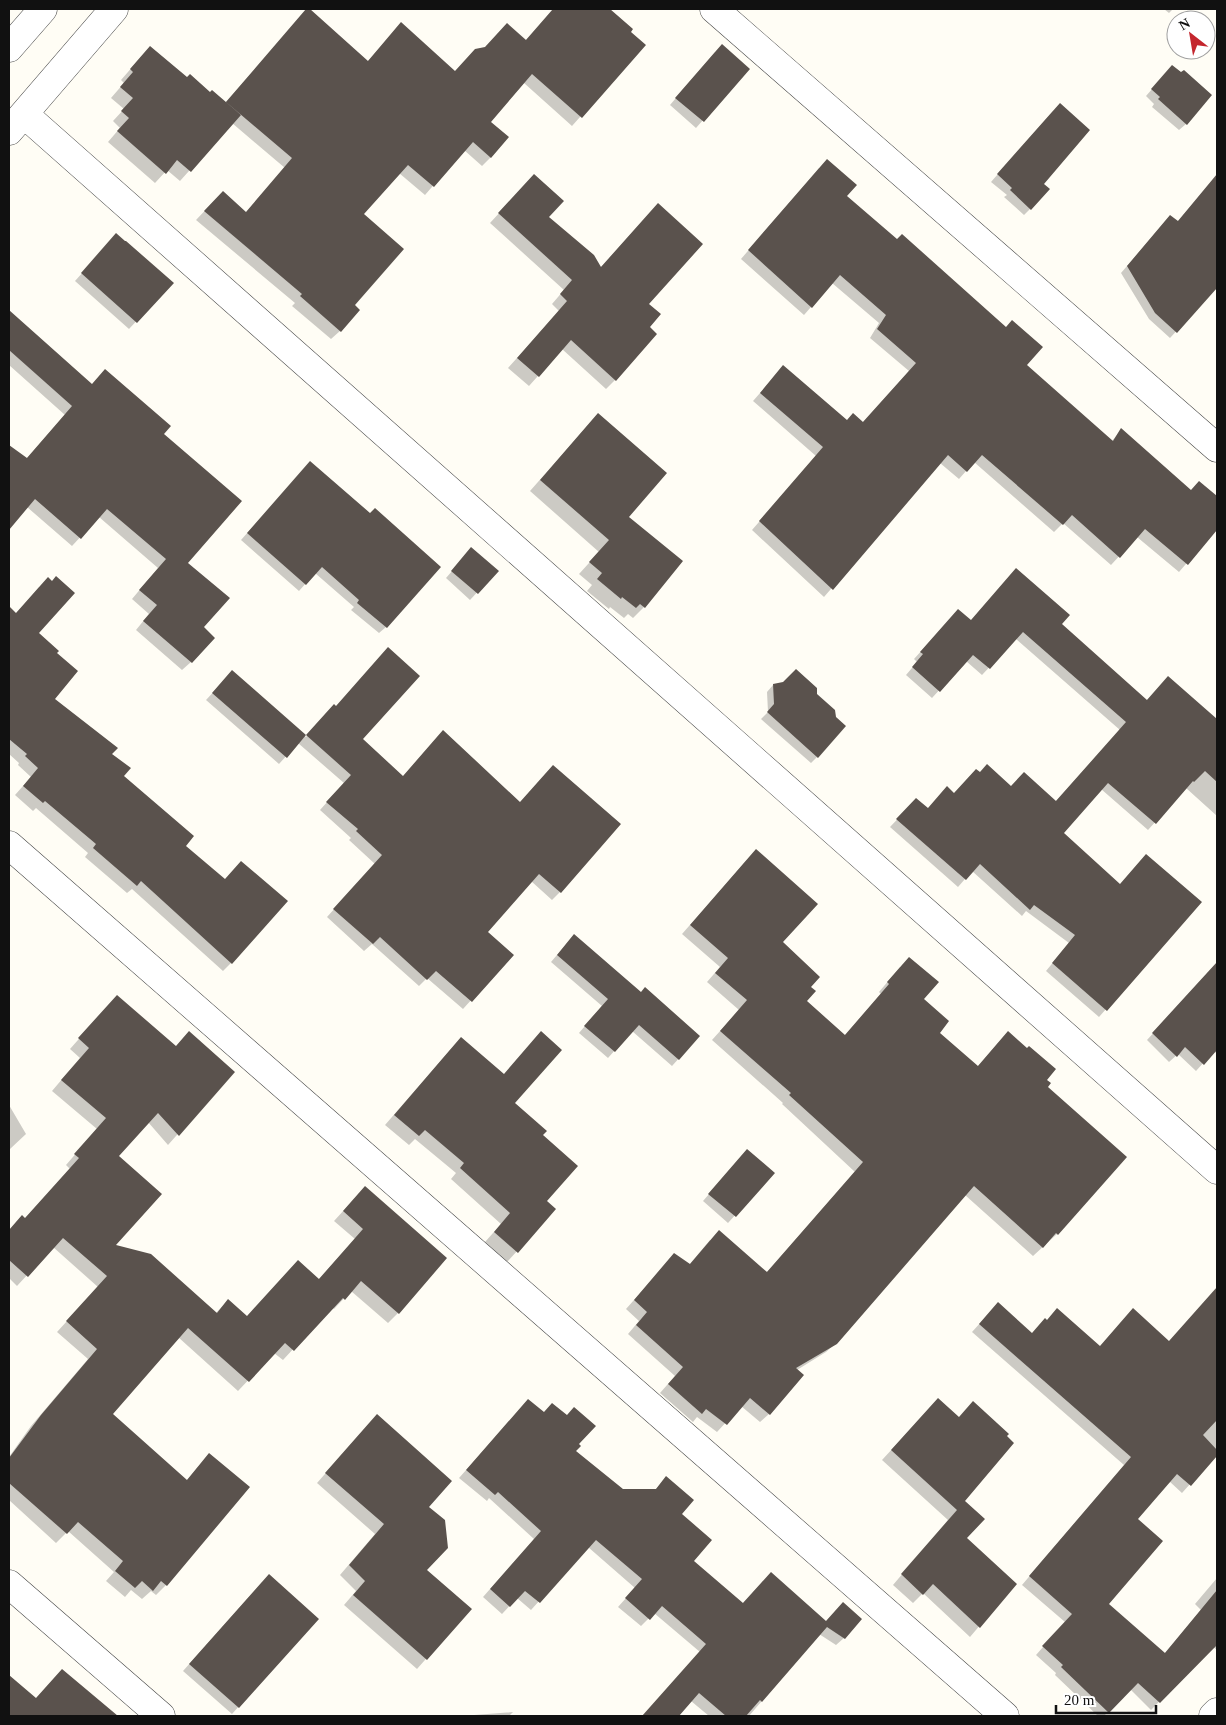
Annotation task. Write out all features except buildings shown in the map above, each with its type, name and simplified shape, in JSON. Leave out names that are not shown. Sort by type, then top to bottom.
[{"type":"street","points":[[9,48],[43,9]]},
{"type":"street","points":[[114,9],[16,122],[1217,1170]]},
{"type":"street","points":[[714,9],[1217,448]]},
{"type":"street","points":[[9,845],[1005,1716]]},
{"type":"street","points":[[9,1584],[161,1716]]},
{"type":"street","points":[[1213,1716],[1217,1712]]}]
